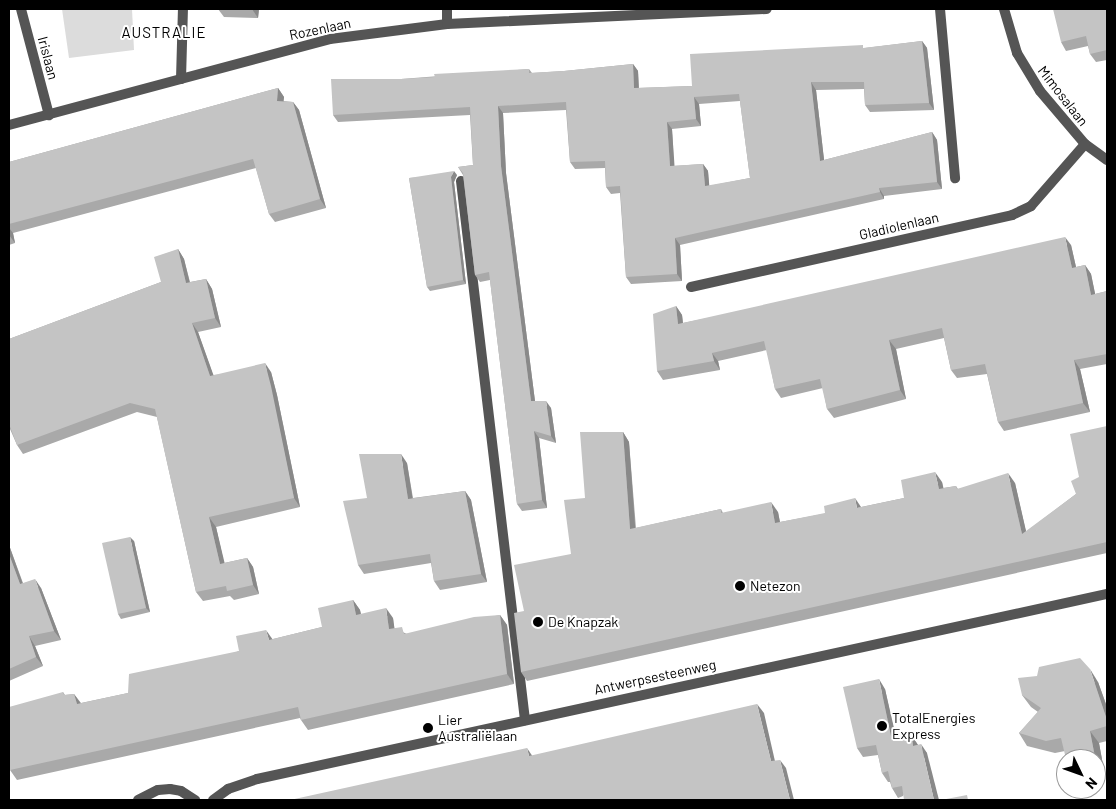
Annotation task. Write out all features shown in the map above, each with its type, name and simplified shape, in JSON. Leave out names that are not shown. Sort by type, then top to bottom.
[{"type":"street","name":"Irislaan","points":[[21,9],[49,114]]},
{"type":"street","points":[[181,79],[183,9]]},
{"type":"street","points":[[447,24],[448,9]]},
{"type":"street","name":"Rozenlaan","points":[[9,126],[330,39],[447,24],[766,9]]},
{"type":"street","points":[[940,9],[955,178]]},
{"type":"street","name":"Mimosalaan","points":[[1004,9],[1008,31],[1027,72],[1052,108],[1085,144],[1107,160]]},
{"type":"street","name":"Gladiolenlaan","points":[[691,286],[1012,215],[1031,206],[1085,144]]},
{"type":"street","points":[[462,181],[525,720]]},
{"type":"street","name":"Antwerpsesteenweg","points":[[213,800],[228,789],[256,779],[1107,594]]},
{"type":"street","points":[[138,800],[158,790],[170,789],[181,791],[195,800]]},
{"type":"shaded area","points":[[62,9],[132,9],[134,50],[69,58]]},
{"type":"building","points":[[1053,9],[1107,9],[1107,50],[1090,54],[1086,36],[1061,42]]},
{"type":"building","points":[[922,41],[929,103],[865,105],[864,82],[811,82],[820,161],[932,132],[937,182],[879,188],[880,192],[675,238],[677,274],[626,277],[620,186],[606,187],[605,161],[570,162],[566,102],[498,106],[501,166],[531,401],[546,401],[551,436],[534,431],[542,500],[517,504],[489,272],[475,275],[463,173],[458,167],[473,165],[470,107],[333,115],[331,79],[401,79],[435,77],[434,74],[529,69],[529,73],[633,64],[634,88],[692,86],[690,54],[863,45],[863,48]],"holes":[[[739,94],[750,178],[705,186],[703,164],[670,166],[667,122],[696,119],[694,97]]]},
{"type":"building","points":[[278,88],[277,101],[293,102],[320,199],[269,214],[253,159],[9,224],[9,162]]},
{"type":"building","points":[[454,171],[451,177],[463,280],[427,287],[409,178]]},
{"type":"building","points":[[1065,237],[1072,268],[1085,265],[1091,295],[1107,291],[1107,354],[1074,360],[1083,403],[998,422],[985,364],[951,370],[942,328],[889,340],[900,390],[827,409],[820,379],[775,389],[764,341],[712,353],[714,361],[657,371],[653,314],[676,306],[678,324]]},
{"type":"building","points":[[178,249],[186,283],[206,279],[215,318],[192,323],[210,376],[265,363],[294,498],[209,517],[220,564],[247,558],[253,585],[227,591],[226,586],[196,592],[155,409],[130,403],[17,445],[9,424],[9,339],[161,282],[154,257]]},
{"type":"building","points":[[1107,426],[1107,542],[521,672],[514,613],[524,611],[514,565],[571,554],[564,500],[585,498],[580,432],[623,432],[630,529],[721,509],[721,513],[771,502],[775,523],[825,513],[824,506],[855,498],[857,508],[904,498],[901,480],[935,472],[939,489],[956,486],[957,489],[1008,473],[1022,534],[1076,494],[1071,481],[1079,477],[1070,434]]},
{"type":"building","points":[[359,454],[401,454],[408,499],[465,491],[481,574],[434,581],[430,554],[358,565],[343,501],[367,498]]},
{"type":"building","points":[[130,537],[146,608],[118,614],[102,543]]},
{"type":"building","points":[[9,554],[20,584],[35,579],[54,631],[29,636],[36,657],[9,669]]},
{"type":"building","points":[[353,600],[356,615],[386,608],[389,629],[402,627],[404,634],[474,617],[500,615],[507,674],[301,720],[298,707],[10,770],[9,768],[9,707],[63,692],[64,695],[74,694],[77,704],[128,693],[129,674],[239,651],[236,636],[266,630],[269,640],[322,627],[318,608]]},
{"type":"building","points":[[1080,658],[1090,669],[1107,720],[1107,726],[1090,731],[1093,749],[1064,749],[1061,738],[1046,741],[1019,733],[1041,708],[1022,695],[1018,678],[1037,676],[1039,667]]},
{"type":"building","points":[[879,679],[892,741],[912,736],[913,746],[921,744],[934,800],[904,800],[902,786],[892,788],[888,771],[882,773],[876,745],[857,748],[843,687]]},
{"type":"building","points":[[757,704],[771,761],[780,760],[790,800],[290,800],[527,748],[529,756]]},
{"type":"building","points":[[967,795],[968,800],[941,800]]},
{"type":"place","name":"Netezon","points":[[740,586]]},
{"type":"place","name":"De Knapzak","points":[[538,622]]},
{"type":"place","name":"TotalEnergies Express","points":[[882,726]]},
{"type":"place","name":"Lier Australiëlaan","points":[[428,728]]},
{"type":"district","name":"AUSTRALIE","points":[[164,33]]}]
